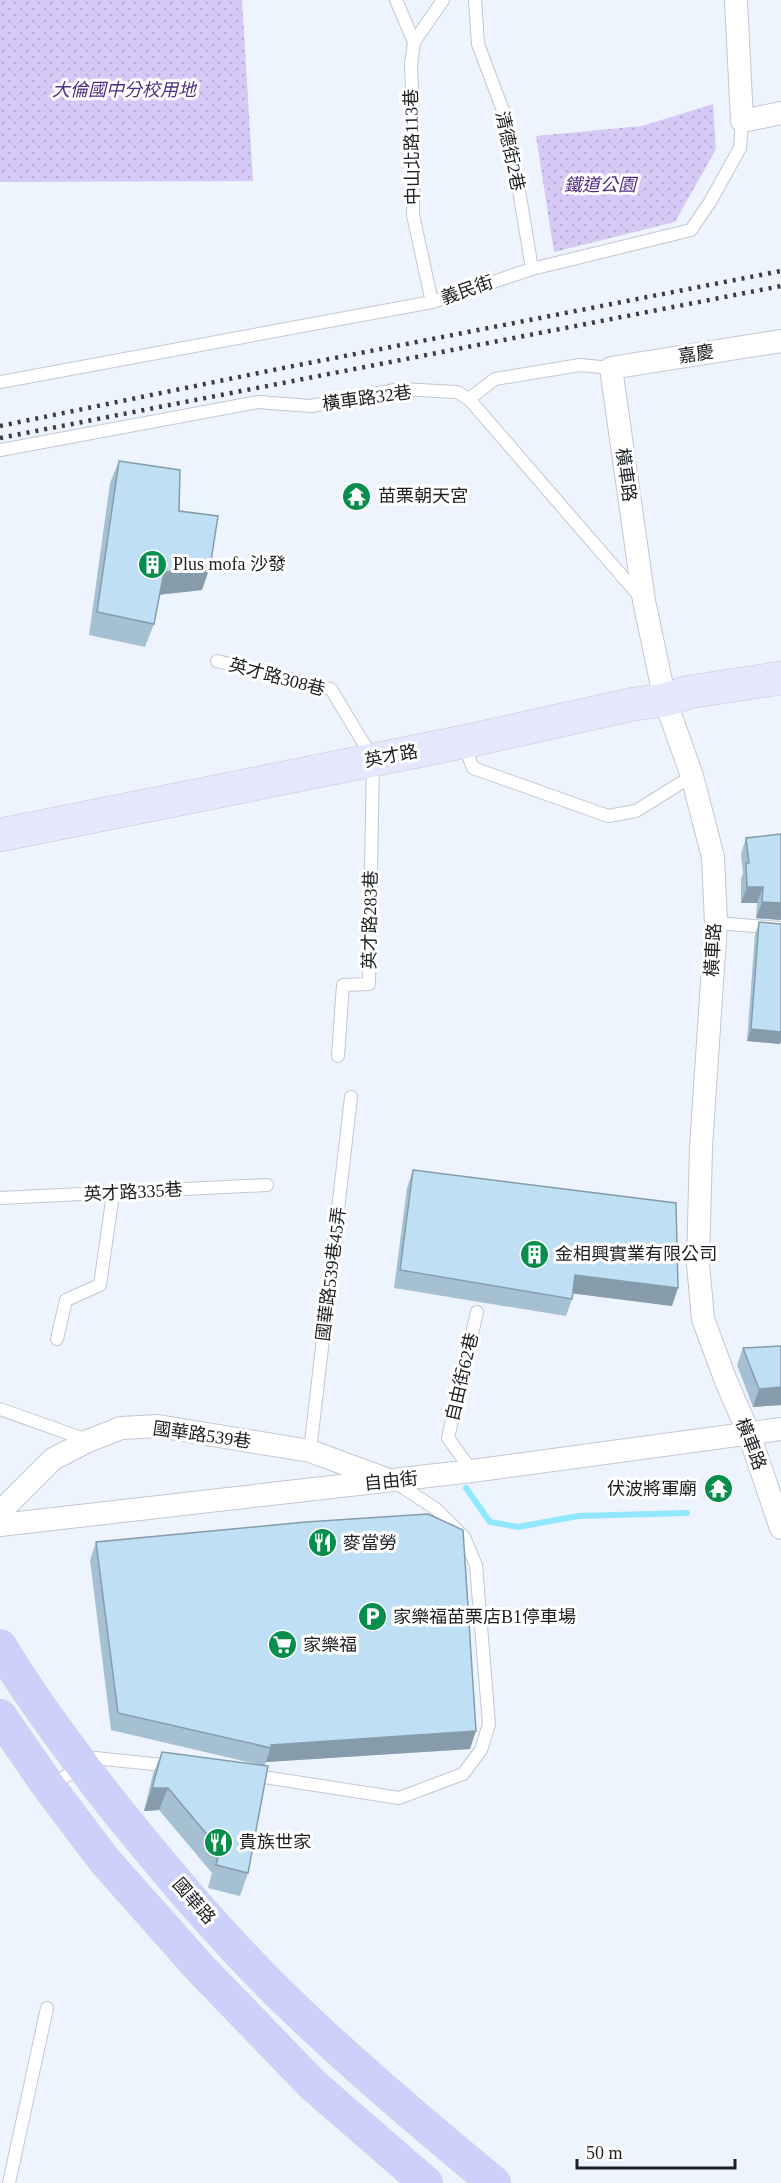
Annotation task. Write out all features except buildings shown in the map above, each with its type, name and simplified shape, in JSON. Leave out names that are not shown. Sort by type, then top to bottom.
[{"type":"main road","name":"國華路","points":[[0,1646],[14,1670],[81,1766],[218,1930],[290,2005],[423,2125],[494,2183]]},
{"type":"main road","points":[[0,1716],[49,1787],[105,1860],[199,1968],[313,2085],[426,2183]]},
{"type":"main road","points":[[397,2157],[423,2125]]},
{"type":"street","name":"義民街","points":[[736,0],[742,121]]},
{"type":"street","points":[[742,121],[781,113]]},
{"type":"street","name":"嘉慶","points":[[610,368],[781,341]]},
{"type":"street","name":"橫車路","points":[[610,368],[644,601],[665,700],[692,776],[713,857],[716,922],[701,1147],[698,1264],[703,1319],[749,1434],[781,1528]]},
{"type":"street","name":"英才路","points":[[0,835],[463,742],[634,704],[665,700],[689,692],[781,678]]},
{"type":"street","name":"國華路539巷","points":[[0,1512],[53,1459],[88,1441],[121,1428],[159,1426],[310,1451],[392,1481]]},
{"type":"street","name":"自由街","points":[[0,1525],[392,1481],[781,1429]]},
{"type":"lane","points":[[396,0],[414,42]]},
{"type":"lane","name":"中山北路113巷","points":[[432,302],[413,215],[414,141],[411,65],[414,42],[443,0]]},
{"type":"lane","name":"清德街2巷","points":[[475,0],[478,44],[508,124],[532,269]]},
{"type":"lane","name":"義民街","points":[[0,382],[432,302],[532,269],[691,230],[740,148],[742,121]]},
{"type":"lane","points":[[610,368],[580,365],[495,379],[469,399],[644,601]]},
{"type":"lane","name":"橫車路32巷","points":[[0,450],[258,402],[311,406],[400,389],[457,392],[469,399]]},
{"type":"lane","name":"英才路308巷","points":[[217,661],[331,689],[373,759]]},
{"type":"lane","points":[[463,742],[473,768],[608,816],[636,811],[692,776]]},
{"type":"lane","name":"英才路283巷","points":[[338,1056],[343,986],[369,984],[373,759]]},
{"type":"lane","points":[[716,922],[781,928]]},
{"type":"lane","name":"國華路539巷45弄","points":[[310,1451],[351,1097]]},
{"type":"lane","name":"英才路335巷","points":[[0,1198],[267,1185]]},
{"type":"lane","points":[[57,1339],[66,1300],[100,1285],[113,1194]]},
{"type":"lane","name":"自由街62巷","points":[[472,1471],[448,1438],[477,1312]]},
{"type":"lane","points":[[0,1408],[88,1441]]},
{"type":"lane","points":[[239,1774],[399,1798],[463,1774],[481,1750],[489,1724],[476,1565],[464,1537],[436,1509],[392,1481]]},
{"type":"lane","points":[[49,1787],[95,1758],[183,1768]]},
{"type":"lane","points":[[9,2183],[47,2008]]},
{"type":"green space","name":"大倫國中分校用地","points":[[0,0],[242,0],[253,181],[0,182]]},
{"type":"green space","name":"鐵道公園","points":[[713,104],[716,149],[675,222],[554,252],[536,136],[642,126]]},
{"type":"waterway","points":[[466,1488],[490,1522],[518,1527],[578,1516],[687,1513]]},
{"type":"railway","points":[[0,426],[781,271]]},
{"type":"railway","points":[[0,438],[781,286]]},
{"type":"place","name":"苗栗朝天宮","points":[[357,496]]},
{"type":"place","name":"Plus mofa 沙發","points":[[152,564]]},
{"type":"place","name":"金相興實業有限公司","points":[[534,1254]]},
{"type":"place","name":"伏波將軍廟","points":[[718,1489]]},
{"type":"place","name":"麥當勞","points":[[322,1543]]},
{"type":"place","name":"家樂福苗栗店B1停車場","points":[[372,1617]]},
{"type":"place","name":"家樂福","points":[[282,1645]]},
{"type":"place","name":"貴族世家","points":[[218,1842]]}]
